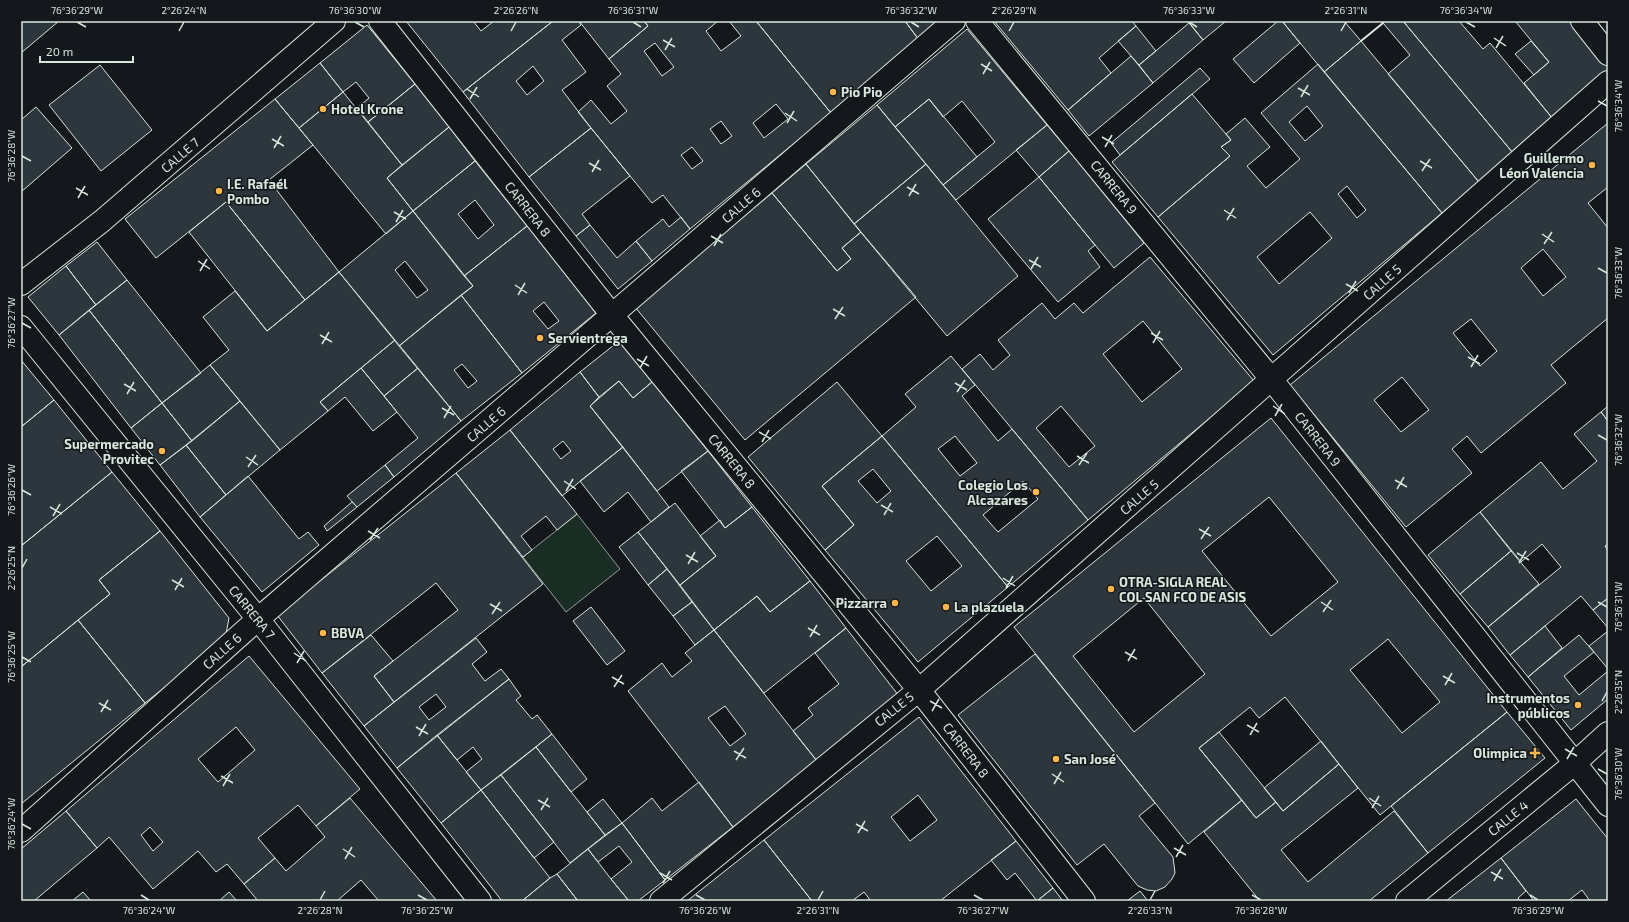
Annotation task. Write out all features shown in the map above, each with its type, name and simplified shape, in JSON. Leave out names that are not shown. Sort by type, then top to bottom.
[{"type":"main road","name":"CALLE 7","points":[[21,284],[102,221],[334,21]]},
{"type":"main road","name":"CARRERA 8","points":[[380,21],[612,315],[919,690],[1084,901]]},
{"type":"main road","name":"CALLE 6","points":[[21,831],[258,619],[954,21]]},
{"type":"main road","name":"CARRERA 9","points":[[977,21],[1272,380],[1608,805]]},
{"type":"main road","points":[[1582,21],[1608,54]]},
{"type":"main road","name":"CALLE 5","points":[[661,901],[919,690],[1608,82]]},
{"type":"main road","name":"CARRERA 7","points":[[21,326],[258,619],[480,901]]},
{"type":"main road","name":"CALLE 4","points":[[1407,901],[1574,763],[1608,733]]},
{"type":"green space","points":[[577,514],[620,569],[566,612],[523,557]]},
{"type":"building","points":[[21,21],[59,21],[21,53]]},
{"type":"building","points":[[406,21],[473,21],[481,31],[494,21],[553,21],[463,92]]},
{"type":"building","points":[[553,21],[579,21],[581,25],[562,40],[586,72],[562,90],[591,128],[529,177],[463,92]],"holes":[[[533,66],[544,81],[527,95],[516,81]]]},
{"type":"building","points":[[579,21],[644,21],[648,26],[609,59]]},
{"type":"building","points":[[644,21],[718,21],[706,31],[721,51],[741,36],[729,21],[756,21],[831,113],[690,229],[663,195],[652,203],[578,112],[591,100],[611,124],[627,111],[607,86],[621,74],[609,59],[648,26]],"holes":[[[655,43],[674,67],[662,76],[644,51]],[[776,104],[788,119],[764,138],[753,123]],[[721,121],[732,136],[721,144],[710,129]],[[692,147],[703,161],[692,169],[681,155]]]},
{"type":"building","points":[[756,21],[905,21],[919,40],[831,113]]},
{"type":"building","points":[[905,21],[942,21],[919,40]]},
{"type":"building","points":[[994,21],[1132,21],[1136,26],[1099,58],[1111,73],[1068,110]]},
{"type":"building","points":[[1188,21],[1226,21],[1203,40]]},
{"type":"building","points":[[1278,21],[1282,21],[1300,43],[1254,83],[1233,59]]},
{"type":"building","points":[[1282,21],[1344,21],[1361,41],[1324,72]]},
{"type":"building","points":[[1385,21],[1403,21],[1513,153],[1479,182],[1388,74],[1410,55],[1383,23]]},
{"type":"building","points":[[1403,21],[1459,21],[1483,49],[1490,43],[1553,119],[1513,153]]},
{"type":"building","points":[[1515,21],[1569,21],[1608,67],[1608,72],[1553,119],[1524,83],[1549,62]]},
{"type":"building","points":[[1189,23],[1203,40],[1153,83],[1139,65]]},
{"type":"building","points":[[367,25],[415,84],[368,122],[357,108],[369,98],[356,82],[343,92],[320,63]]},
{"type":"building","points":[[1136,26],[1156,51],[1139,65],[1118,41]]},
{"type":"building","points":[[967,29],[1047,125],[956,200],[943,185],[995,142],[962,101],[943,117],[929,99],[895,127],[877,105]]},
{"type":"building","points":[[1361,41],[1479,182],[1442,213],[1324,72]]},
{"type":"building","points":[[1531,41],[1549,62],[1534,75],[1515,54]]},
{"type":"building","points":[[1131,56],[1153,83],[1089,136],[1068,110]]},
{"type":"building","points":[[320,63],[343,92],[299,128],[275,99]]},
{"type":"building","points":[[1318,64],[1442,213],[1273,355],[1158,217],[1230,156],[1221,147],[1231,140],[1226,134],[1245,118],[1270,147],[1247,166],[1266,188],[1300,159],[1261,113]],"holes":[[[1307,106],[1323,126],[1305,141],[1289,122]],[[1347,186],[1366,210],[1357,218],[1338,194]],[[1310,212],[1332,238],[1279,284],[1257,257]]]},
{"type":"building","points":[[100,65],[152,130],[101,171],[49,105]]},
{"type":"building","points":[[1200,68],[1210,79],[1120,155],[1111,143]]},
{"type":"building","points":[[415,84],[449,127],[402,165],[368,122]]},
{"type":"building","points":[[343,92],[402,165],[387,178],[413,211],[386,234],[299,128]]},
{"type":"building","points":[[1192,94],[1231,140],[1221,147],[1230,156],[1158,217],[1112,162]]},
{"type":"building","name":"I.E. Rafaél Pombo","points":[[275,99],[313,145],[269,180],[339,272],[305,300],[226,202],[156,258],[125,219]]},
{"type":"building","points":[[929,99],[977,157],[943,185],[895,127]]},
{"type":"building","points":[[877,105],[926,164],[854,224],[806,164]]},
{"type":"building","points":[[36,107],[72,148],[21,192],[21,120]]},
{"type":"building","points":[[1608,123],[1608,187],[1588,203],[1608,228],[1608,318],[1551,365],[1566,383],[1481,453],[1467,436],[1452,449],[1472,473],[1406,527],[1290,385]],"holes":[[[1543,249],[1566,277],[1543,296],[1521,268]],[[1471,319],[1497,351],[1480,366],[1453,333]],[[1402,377],[1429,410],[1401,432],[1374,400]]]},
{"type":"building","points":[[1047,125],[1069,151],[1039,177],[1016,150]]},
{"type":"building","points":[[449,127],[475,161],[413,211],[387,178]]},
{"type":"building","points":[[591,128],[630,176],[582,214],[590,225],[576,236],[529,177]]},
{"type":"building","points":[[1069,151],[1144,243],[1114,268],[1039,177]]},
{"type":"building","points":[[475,161],[527,226],[464,276],[413,211]],"holes":[[[475,200],[494,225],[478,239],[458,214]]]},
{"type":"building","points":[[806,164],[861,232],[842,248],[851,259],[837,271],[772,193]]},
{"type":"building","points":[[926,164],[1018,276],[947,336],[854,224]]},
{"type":"building","points":[[1039,177],[1095,245],[1088,251],[1100,267],[1058,302],[988,219]]},
{"type":"building","points":[[772,193],[837,271],[851,259],[842,248],[861,232],[916,297],[745,440],[635,307]]},
{"type":"building","points":[[226,202],[305,300],[267,331],[189,232]]},
{"type":"building","points":[[413,211],[473,286],[399,346],[339,272]],"holes":[[[405,261],[428,290],[417,298],[395,270]]]},
{"type":"building","points":[[681,217],[690,229],[652,261],[636,241],[663,219],[669,227]]},
{"type":"building","points":[[590,225],[617,258],[636,241],[652,261],[618,289],[576,236]]},
{"type":"building","points":[[527,226],[596,313],[522,373],[461,295],[473,286],[464,276]],"holes":[[[544,302],[559,321],[548,329],[533,311]]]},
{"type":"building","points":[[97,242],[127,280],[96,305],[66,266]]},
{"type":"building","points":[[1150,257],[1254,381],[1088,520],[962,369],[980,354],[993,370],[1010,355],[998,340],[1042,303],[1055,319],[1074,303],[1083,313]],"holes":[[[1143,321],[1182,369],[1142,402],[1103,354]],[[1061,406],[1095,446],[1069,467],[1036,428]]]},
{"type":"building","points":[[66,266],[96,305],[59,335],[28,297]]},
{"type":"building","points":[[339,272],[395,340],[320,402],[328,411],[280,450],[210,365],[229,350],[203,317],[235,291],[267,331]]},
{"type":"building","points":[[127,280],[201,373],[162,403],[89,310]]},
{"type":"building","points":[[461,295],[522,373],[461,421],[399,346]],"holes":[[[462,364],[477,381],[468,388],[454,370]]]},
{"type":"building","points":[[89,310],[162,403],[131,428],[59,335]]},
{"type":"building","points":[[395,340],[418,368],[384,396],[361,368]]},
{"type":"building","points":[[619,341],[652,382],[633,398],[619,381],[599,397],[580,372]]},
{"type":"building","points":[[951,356],[975,385],[962,396],[998,441],[1012,429],[1088,520],[1008,587],[882,436],[916,407],[905,394]],"holes":[[[955,436],[977,463],[960,476],[938,449]],[[1023,481],[1038,499],[998,532],[983,515]]]},
{"type":"building","points":[[21,360],[54,400],[21,427]]},
{"type":"building","points":[[210,365],[240,401],[192,441],[162,403]]},
{"type":"building","points":[[361,368],[397,412],[373,431],[345,397],[328,411],[320,402]]},
{"type":"building","points":[[418,368],[461,421],[394,477],[385,465],[418,438],[384,396]]},
{"type":"building","points":[[580,372],[599,397],[590,406],[623,447],[562,496],[510,430]],"holes":[[[563,441],[571,451],[561,459],[553,449]]]},
{"type":"building","points":[[619,381],[633,398],[652,382],[708,451],[657,491],[590,406]]},
{"type":"building","points":[[837,382],[882,436],[822,486],[854,525],[825,550],[748,457]]},
{"type":"building","points":[[54,400],[112,472],[21,546],[21,427]]},
{"type":"building","points":[[240,401],[280,450],[226,495],[186,445]]},
{"type":"building","points":[[162,403],[192,441],[160,465],[131,428]]},
{"type":"building","points":[[1608,406],[1608,421],[1601,412]]},
{"type":"building","points":[[1601,412],[1608,421],[1608,544],[1605,546],[1608,551],[1608,598],[1593,610],[1581,596],[1510,655],[1488,627],[1561,567],[1542,544],[1521,562],[1480,512],[1541,462],[1563,489],[1597,461],[1574,434]]},
{"type":"building","points":[[1271,418],[1507,712],[1380,815],[1285,697],[1259,718],[1250,707],[1199,748],[1242,800],[1188,844],[1014,627]],"holes":[[[1269,497],[1338,582],[1271,636],[1202,551]],[[1144,598],[1205,674],[1134,732],[1073,656]],[[1388,639],[1440,702],[1402,733],[1350,670]]]},
{"type":"building","points":[[510,430],[577,514],[557,530],[546,516],[521,536],[532,550],[523,557],[456,473]]},
{"type":"building","points":[[882,436],[1008,587],[918,662],[825,550],[854,525],[822,486]],"holes":[[[873,469],[891,491],[877,503],[858,481]],[[937,536],[962,566],[931,591],[906,561]]]},
{"type":"building","points":[[186,445],[226,495],[200,517],[160,465]]},
{"type":"building","points":[[623,447],[669,507],[651,522],[628,492],[604,512],[580,481]]},
{"type":"building","points":[[708,451],[752,507],[725,528],[681,471]]},
{"type":"building","points":[[385,465],[394,477],[357,507],[347,496]]},
{"type":"building","points":[[112,472],[160,531],[99,580],[110,594],[21,667],[21,546]]},
{"type":"building","points":[[456,473],[543,584],[394,702],[374,676],[458,610],[436,583],[322,673],[277,615]]},
{"type":"building","points":[[248,476],[299,539],[308,532],[319,545],[262,592],[200,517]]},
{"type":"building","points":[[352,502],[357,507],[327,531],[324,526]]},
{"type":"building","points":[[675,503],[716,556],[680,585],[638,532]]},
{"type":"building","points":[[752,507],[810,581],[770,612],[757,596],[714,630],[680,585],[716,556],[700,536],[720,520],[725,528]]},
{"type":"building","points":[[1480,512],[1511,551],[1460,594],[1428,555]]},
{"type":"building","points":[[160,531],[229,618],[225,639],[145,703],[78,620],[110,594],[99,580]]},
{"type":"building","points":[[638,532],[667,569],[648,585],[619,547]]},
{"type":"building","points":[[1511,551],[1539,584],[1488,627],[1460,594]]},
{"type":"building","points":[[667,569],[692,602],[673,616],[648,585]]},
{"type":"building","points":[[810,581],[846,628],[764,693],[714,630],[757,596],[770,612]]},
{"type":"building","points":[[1608,598],[1608,628],[1593,610]]},
{"type":"building","points":[[692,602],[714,630],[695,645],[673,616]]},
{"type":"building","points":[[591,607],[625,651],[607,665],[573,621]]},
{"type":"building","points":[[78,620],[145,703],[21,804],[21,667]]},
{"type":"building","points":[[1545,626],[1562,648],[1528,677],[1510,655]]},
{"type":"building","points":[[846,628],[899,696],[817,761],[793,731],[813,715],[808,708],[839,684],[815,653]]},
{"type":"building","points":[[714,630],[817,761],[733,827],[628,691],[662,663],[672,677],[692,661],[685,653]],"holes":[[[725,706],[746,734],[730,746],[708,718]]]},
{"type":"building","points":[[1608,631],[1608,669],[1589,646]]},
{"type":"building","points":[[371,635],[393,661],[374,676],[394,702],[364,726],[322,673]]},
{"type":"building","points":[[1579,635],[1594,652],[1564,676],[1579,695],[1608,671],[1608,699],[1571,730],[1528,677]]},
{"type":"building","points":[[476,638],[487,652],[472,664],[485,681],[501,669],[509,679],[397,768],[364,726]],"holes":[[[436,694],[446,707],[429,720],[419,707]]]},
{"type":"building","name":"San José","points":[[1035,654],[1155,803],[1139,816],[1173,857],[1175,873],[1165,887],[1156,891],[1147,890],[1138,886],[1104,844],[1077,865],[958,715]]},
{"type":"building","points":[[249,656],[360,789],[316,826],[298,805],[258,838],[275,858],[244,884],[227,864],[216,872],[198,851],[153,889],[109,837],[97,848],[66,811]],"holes":[[[236,727],[255,750],[218,782],[198,759]],[[150,827],[163,842],[153,851],[141,835]]]},
{"type":"building","points":[[509,679],[521,696],[516,700],[532,719],[537,715],[552,734],[481,790],[466,772],[482,759],[473,747],[457,760],[437,735]]},
{"type":"building","points":[[1507,712],[1545,758],[1428,853],[1391,806]]},
{"type":"building","points":[[919,717],[1016,841],[940,901],[871,901],[864,892],[852,901],[812,901],[764,840]],"holes":[[[918,795],[937,820],[910,841],[891,817]]]},
{"type":"building","points":[[1219,732],[1276,802],[1256,818],[1199,748]]},
{"type":"building","points":[[552,734],[587,779],[571,792],[536,747]]},
{"type":"building","points":[[437,735],[481,790],[441,823],[397,768]]},
{"type":"building","points":[[1321,741],[1339,764],[1283,811],[1264,788]]},
{"type":"building","points":[[536,747],[605,835],[570,863],[501,775]]},
{"type":"building","points":[[1339,764],[1358,788],[1281,850],[1308,882],[1394,811],[1428,853],[1369,901],[1260,901],[1204,832],[1242,800],[1256,818],[1276,802],[1283,811]]},
{"type":"building","points":[[501,775],[554,842],[534,858],[481,790]]},
{"type":"building","points":[[699,782],[733,827],[665,880],[622,823],[652,798],[662,811]]},
{"type":"building","points":[[481,790],[550,878],[522,901],[502,901],[441,823]]},
{"type":"building","points":[[350,798],[437,901],[379,901],[361,880],[337,901],[258,901],[244,884],[275,858],[286,871],[325,837],[316,826]]},
{"type":"building","points":[[603,799],[622,823],[605,835],[587,812]]},
{"type":"building","points":[[1576,799],[1608,839],[1608,901],[1590,901],[1582,890],[1568,901],[1534,901],[1501,858]]},
{"type":"building","points":[[66,811],[97,848],[34,901],[21,901],[21,849]]},
{"type":"building","points":[[622,823],[665,880],[638,901],[629,901],[611,879],[632,862],[619,846],[598,862],[588,849]]},
{"type":"building","points":[[764,840],[812,901],[687,901]]},
{"type":"building","points":[[1016,841],[1053,888],[1037,901],[1015,873],[1007,880],[991,860]]},
{"type":"building","points":[[588,849],[629,901],[578,901],[557,874]]},
{"type":"building","points":[[1501,858],[1526,891],[1518,898],[1520,901],[1446,901]]},
{"type":"building","points":[[557,874],[578,901],[522,901],[550,878]]},
{"type":"building","points":[[1053,888],[1063,901],[1037,901]]},
{"type":"building","points":[[1140,891],[1148,901],[1127,901]]},
{"type":"building","points":[[83,892],[91,901],[72,901]]},
{"type":"building","points":[[229,892],[237,901],[219,901]]},
{"type":"wall","points":[[1361,41],[1383,23]]},
{"type":"place","name":"Pio Pio","points":[[833,92]]},
{"type":"place","name":"Hotel Krone","points":[[323,109]]},
{"type":"place","name":"Guillermo Léon Valencia","points":[[1592,165]]},
{"type":"place","name":"I.E. Rafaél Pombo","points":[[219,191]]},
{"type":"place","name":"Servientrega","points":[[540,338]]},
{"type":"place","name":"Supermercado Provitec","points":[[162,451]]},
{"type":"place","name":"Colegio Los Alcazares","points":[[1036,492]]},
{"type":"place","name":"OTRA-SIGLA REAL COL SAN FCO DE ASIS","points":[[1111,589]]},
{"type":"place","name":"Pizzarra","points":[[895,603]]},
{"type":"place","name":"La plazuela","points":[[946,607]]},
{"type":"place","name":"BBVA","points":[[323,633]]},
{"type":"place","name":"Instrumentos públicos","points":[[1578,705]]},
{"type":"place","name":"Olimpica","points":[[1535,753]]},
{"type":"place","name":"San José","points":[[1056,759]]}]
